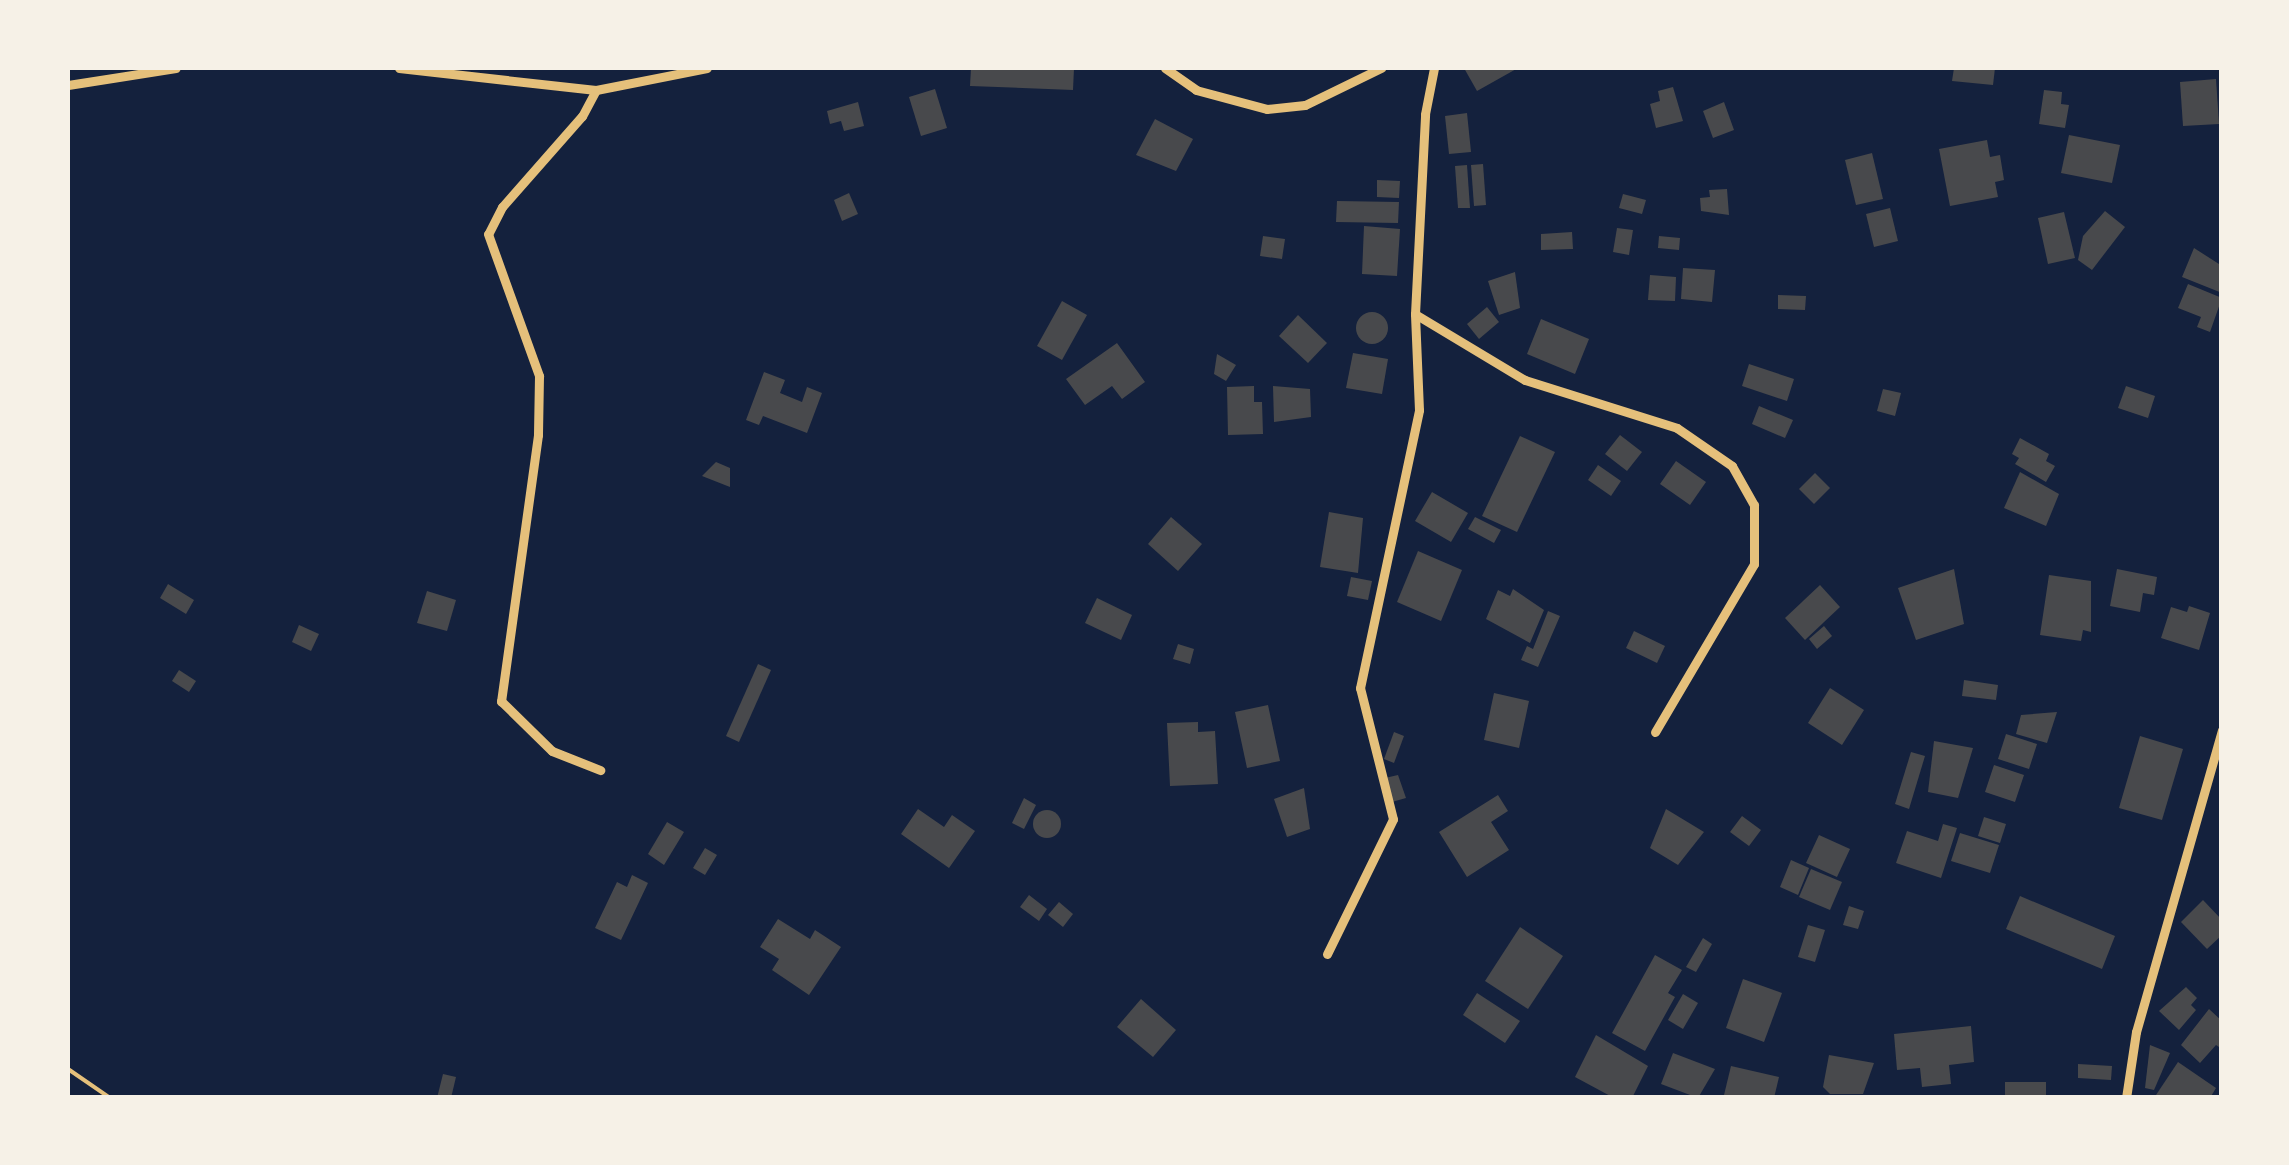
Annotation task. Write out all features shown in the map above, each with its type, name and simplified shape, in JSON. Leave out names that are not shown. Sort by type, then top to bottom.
[{"type":"street","points":[[68,86],[176,68]]},
{"type":"street","points":[[399,68],[596,90],[708,68]]},
{"type":"street","points":[[1165,68],[1196,90],[1267,108],[1305,105],[1382,68]]},
{"type":"street","points":[[1327,954],[1393,820],[1360,688],[1415,440],[1421,374],[1414,314],[1425,114],[1434,68]]},
{"type":"street","points":[[596,90],[582,116],[502,207],[488,234],[539,376],[538,435],[501,701],[552,751],[600,770]]},
{"type":"street","points":[[1414,314],[1525,380],[1677,428],[1732,466],[1754,505],[1754,564],[1655,732]]},
{"type":"street","points":[[2126,1098],[2136,1032],[2222,730]]},
{"type":"path","points":[[68,1069],[110,1098]]},
{"type":"building","points":[[971,68],[1074,68],[1073,90],[970,86]]},
{"type":"building","points":[[1464,68],[1518,68],[1477,91]]},
{"type":"building","points":[[1954,68],[1995,68],[1993,85],[1952,81]]},
{"type":"building","points":[[2216,79],[2219,124],[2183,126],[2180,82]]},
{"type":"building","points":[[1673,87],[1683,121],[1656,128],[1650,104],[1660,101],[1658,91]]},
{"type":"building","points":[[935,89],[947,128],[921,136],[909,97]]},
{"type":"building","points":[[2044,90],[2062,92],[2061,104],[2069,105],[2065,128],[2039,124]]},
{"type":"building","points":[[858,102],[864,126],[844,131],[841,121],[830,124],[827,111]]},
{"type":"building","points":[[1724,102],[1734,130],[1713,138],[1703,111]]},
{"type":"building","points":[[1467,113],[1471,152],[1449,154],[1445,116]]},
{"type":"building","points":[[1155,119],[1193,139],[1176,171],[1136,155]]},
{"type":"building","points":[[2069,135],[2120,145],[2112,183],[2061,173]]},
{"type":"building","points":[[1987,140],[1990,157],[2000,155],[2004,180],[1995,182],[1998,197],[1950,206],[1939,149]]},
{"type":"building","points":[[1872,153],[1883,199],[1856,205],[1845,160]]},
{"type":"building","points":[[1483,164],[1486,205],[1474,206],[1471,165]]},
{"type":"building","points":[[1467,165],[1470,208],[1458,208],[1455,166]]},
{"type":"building","points":[[1377,180],[1400,181],[1399,198],[1377,197]]},
{"type":"building","points":[[1727,189],[1729,215],[1701,211],[1700,198],[1710,197],[1709,190]]},
{"type":"building","points":[[849,193],[858,214],[842,221],[834,200]]},
{"type":"building","points":[[1623,194],[1646,200],[1642,214],[1619,208]]},
{"type":"building","points":[[1337,201],[1399,202],[1398,223],[1336,222]]},
{"type":"building","points":[[1890,208],[1898,241],[1874,247],[1866,214]]},
{"type":"building","points":[[2105,211],[2125,227],[2092,270],[2078,260],[2083,236]]},
{"type":"building","points":[[2064,212],[2075,258],[2048,264],[2038,218]]},
{"type":"building","points":[[1364,226],[1400,229],[1397,276],[1362,274]]},
{"type":"building","points":[[1617,228],[1633,230],[1629,255],[1613,252]]},
{"type":"building","points":[[1572,232],[1573,249],[1541,250],[1541,234]]},
{"type":"building","points":[[1263,236],[1285,239],[1282,259],[1260,256]]},
{"type":"building","points":[[1659,236],[1680,238],[1679,250],[1658,248]]},
{"type":"building","points":[[2194,248],[2219,264],[2222,258],[2222,293],[2182,277]]},
{"type":"building","points":[[1683,268],[1715,270],[1712,302],[1681,299]]},
{"type":"building","points":[[1515,272],[1520,308],[1499,315],[1488,281]]},
{"type":"building","points":[[1650,275],[1676,277],[1675,301],[1648,300]]},
{"type":"building","points":[[2188,284],[2222,298],[2210,332],[2197,327],[2201,317],[2178,308]]},
{"type":"building","points":[[1778,295],[1806,296],[1805,310],[1778,309]]},
{"type":"building","points":[[1062,301],[1087,315],[1062,360],[1037,346]]},
{"type":"building","points":[[1487,307],[1499,322],[1479,339],[1467,324]]},
{"type":"building","points":[[1372,312],[1383,317],[1388,328],[1383,339],[1372,344],[1361,339],[1356,328],[1361,317]]},
{"type":"building","points":[[1298,315],[1327,343],[1308,363],[1279,336]]},
{"type":"building","points":[[1541,319],[1589,339],[1575,374],[1527,354]]},
{"type":"building","points":[[1117,343],[1145,382],[1122,399],[1112,386],[1085,405],[1066,379]]},
{"type":"building","points":[[1353,353],[1388,359],[1382,394],[1346,388]]},
{"type":"building","points":[[1217,354],[1236,365],[1226,381],[1214,374]]},
{"type":"building","points":[[1749,364],[1794,379],[1787,401],[1742,386]]},
{"type":"building","points":[[764,372],[785,380],[780,393],[802,402],[807,387],[822,393],[807,433],[763,416],[759,425],[746,420]]},
{"type":"building","points":[[1254,386],[1254,402],[1262,402],[1263,434],[1228,435],[1227,387]]},
{"type":"building","points":[[1273,386],[1310,389],[1311,417],[1274,422]]},
{"type":"building","points":[[2126,386],[2155,396],[2148,418],[2118,408]]},
{"type":"building","points":[[1883,389],[1901,393],[1895,416],[1877,411]]},
{"type":"building","points":[[1759,406],[1793,420],[1785,438],[1752,424]]},
{"type":"building","points":[[1620,435],[1642,452],[1627,471],[1605,454]]},
{"type":"building","points":[[1520,436],[1555,452],[1517,532],[1482,516]]},
{"type":"building","points":[[2020,438],[2049,454],[2046,461],[2055,466],[2046,482],[2015,464],[2019,458],[2012,454]]},
{"type":"building","points":[[1676,461],[1706,482],[1690,505],[1660,484]]},
{"type":"building","points":[[716,462],[730,468],[730,487],[702,476]]},
{"type":"building","points":[[1598,465],[1621,481],[1611,496],[1588,480]]},
{"type":"building","points":[[2020,472],[2059,494],[2046,526],[2004,508]]},
{"type":"building","points":[[1815,473],[1830,488],[1814,504],[1799,489]]},
{"type":"building","points":[[1432,492],[1468,513],[1451,542],[1415,521]]},
{"type":"building","points":[[1329,512],[1363,518],[1358,573],[1320,567]]},
{"type":"building","points":[[1171,517],[1202,544],[1178,571],[1148,544]]},
{"type":"building","points":[[1475,517],[1501,530],[1494,543],[1468,529]]},
{"type":"building","points":[[1418,551],[1462,570],[1441,621],[1397,602]]},
{"type":"building","points":[[1954,569],[1964,624],[1916,640],[1898,588]]},
{"type":"building","points":[[2117,569],[2157,577],[2154,595],[2143,593],[2140,612],[2110,606]]},
{"type":"building","points":[[2049,575],[2091,581],[2091,632],[2083,630],[2081,641],[2040,635]]},
{"type":"building","points":[[1351,577],[1372,581],[1368,600],[1347,596]]},
{"type":"building","points":[[168,584],[194,600],[186,614],[160,598]]},
{"type":"building","points":[[1820,585],[1840,607],[1805,640],[1785,618]]},
{"type":"building","points":[[1513,589],[1544,610],[1530,643],[1486,619],[1498,590],[1510,596]]},
{"type":"building","points":[[427,591],[456,600],[447,631],[417,623]]},
{"type":"building","points":[[1097,598],[1132,615],[1121,640],[1085,623]]},
{"type":"building","points":[[2189,606],[2210,613],[2199,650],[2161,638],[2171,607],[2187,612]]},
{"type":"building","points":[[1548,611],[1560,616],[1538,667],[1521,660],[1527,646],[1533,649]]},
{"type":"building","points":[[299,625],[319,634],[311,651],[292,642]]},
{"type":"building","points":[[1824,626],[1832,636],[1817,649],[1809,639]]},
{"type":"building","points":[[1634,631],[1665,646],[1657,663],[1626,648]]},
{"type":"building","points":[[1178,644],[1194,649],[1190,664],[1173,659]]},
{"type":"building","points":[[758,664],[771,670],[739,742],[726,736]]},
{"type":"building","points":[[179,670],[196,681],[189,692],[172,681]]},
{"type":"building","points":[[1964,680],[1998,685],[1996,700],[1962,696]]},
{"type":"building","points":[[1830,688],[1864,710],[1842,745],[1808,723]]},
{"type":"building","points":[[1494,693],[1529,701],[1519,748],[1484,740]]},
{"type":"building","points":[[1268,705],[1280,761],[1247,768],[1235,712]]},
{"type":"building","points":[[2057,712],[2047,743],[2016,734],[2021,715]]},
{"type":"building","points":[[1198,722],[1198,732],[1215,731],[1218,784],[1170,786],[1167,723]]},
{"type":"building","points":[[1394,732],[1404,736],[1394,763],[1384,759]]},
{"type":"building","points":[[2006,734],[2037,744],[2029,769],[1998,759]]},
{"type":"building","points":[[2140,736],[2183,749],[2162,820],[2119,808]]},
{"type":"building","points":[[1934,741],[1973,748],[1958,798],[1928,792]]},
{"type":"building","points":[[1911,752],[1925,756],[1909,809],[1895,804]]},
{"type":"building","points":[[1994,765],[2024,775],[2015,802],[1985,792]]},
{"type":"building","points":[[1398,775],[1406,798],[1392,802],[1385,778]]},
{"type":"building","points":[[1304,788],[1310,829],[1287,837],[1274,799]]},
{"type":"building","points":[[1498,795],[1508,811],[1491,822],[1509,850],[1467,877],[1439,832]]},
{"type":"building","points":[[1024,798],[1036,805],[1024,829],[1012,823]]},
{"type":"building","points":[[918,809],[944,827],[952,815],[975,831],[949,868],[901,834]]},
{"type":"building","points":[[1666,809],[1704,832],[1678,865],[1650,848]]},
{"type":"building","points":[[1047,810],[1057,814],[1061,824],[1057,834],[1047,838],[1037,834],[1033,824],[1037,814]]},
{"type":"building","points":[[1742,816],[1761,830],[1749,846],[1730,832]]},
{"type":"building","points":[[1984,817],[2006,824],[2000,843],[1978,836]]},
{"type":"building","points":[[667,822],[684,832],[664,865],[648,854]]},
{"type":"building","points":[[1943,824],[1957,828],[1941,878],[1896,863],[1907,831],[1938,841]]},
{"type":"building","points":[[1960,833],[1999,845],[1990,873],[1951,861]]},
{"type":"building","points":[[1819,835],[1850,849],[1837,877],[1806,863]]},
{"type":"building","points":[[705,848],[717,855],[705,875],[693,868]]},
{"type":"building","points":[[1791,860],[1809,868],[1798,895],[1780,887]]},
{"type":"building","points":[[1811,869],[1842,882],[1830,910],[1799,897]]},
{"type":"building","points":[[632,875],[648,883],[621,940],[595,928],[617,882],[627,887]]},
{"type":"building","points":[[1029,895],[1047,909],[1039,921],[1020,907]]},
{"type":"building","points":[[2020,896],[2115,936],[2102,969],[2006,929]]},
{"type":"building","points":[[2203,900],[2222,920],[2222,935],[2207,949],[2181,922]]},
{"type":"building","points":[[1059,902],[1073,914],[1063,927],[1048,915]]},
{"type":"building","points":[[1849,906],[1864,911],[1858,929],[1843,925]]},
{"type":"building","points":[[778,919],[810,939],[815,930],[841,947],[809,995],[772,970],[779,959],[760,947]]},
{"type":"building","points":[[1808,925],[1825,930],[1815,962],[1798,957]]},
{"type":"building","points":[[1520,927],[1563,956],[1528,1009],[1485,981]]},
{"type":"building","points":[[1703,938],[1712,944],[1696,972],[1686,967]]},
{"type":"building","points":[[1655,955],[1682,970],[1668,993],[1675,997],[1645,1051],[1612,1033]]},
{"type":"building","points":[[1743,979],[1782,993],[1764,1042],[1726,1028]]},
{"type":"building","points":[[2186,987],[2197,998],[2191,1005],[2196,1010],[2179,1030],[2159,1011]]},
{"type":"building","points":[[1477,993],[1520,1021],[1505,1043],[1463,1015]]},
{"type":"building","points":[[1683,994],[1698,1003],[1683,1029],[1668,1020]]},
{"type":"building","points":[[1141,999],[1176,1030],[1153,1057],[1117,1027]]},
{"type":"building","points":[[2209,1009],[2222,1021],[2222,1049],[2216,1045],[2200,1063],[2181,1045]]},
{"type":"building","points":[[1971,1026],[1974,1062],[1949,1065],[1951,1084],[1922,1087],[1920,1068],[1897,1070],[1894,1034]]},
{"type":"building","points":[[1596,1035],[1648,1066],[1632,1098],[1614,1098],[1575,1077]]},
{"type":"building","points":[[2150,1045],[2170,1053],[2154,1090],[2145,1088]]},
{"type":"building","points":[[1673,1053],[1715,1069],[1698,1098],[1661,1084]]},
{"type":"building","points":[[1829,1055],[1874,1063],[1863,1094],[1830,1094],[1823,1087]]},
{"type":"building","points":[[2178,1062],[2216,1088],[2210,1098],[2154,1098]]},
{"type":"building","points":[[2078,1064],[2112,1066],[2111,1080],[2078,1078]]},
{"type":"building","points":[[1731,1066],[1779,1077],[1774,1098],[1724,1095]]},
{"type":"building","points":[[443,1074],[456,1077],[451,1098],[437,1098]]},
{"type":"building","points":[[2005,1082],[2046,1082],[2046,1098],[2005,1098]]}]
